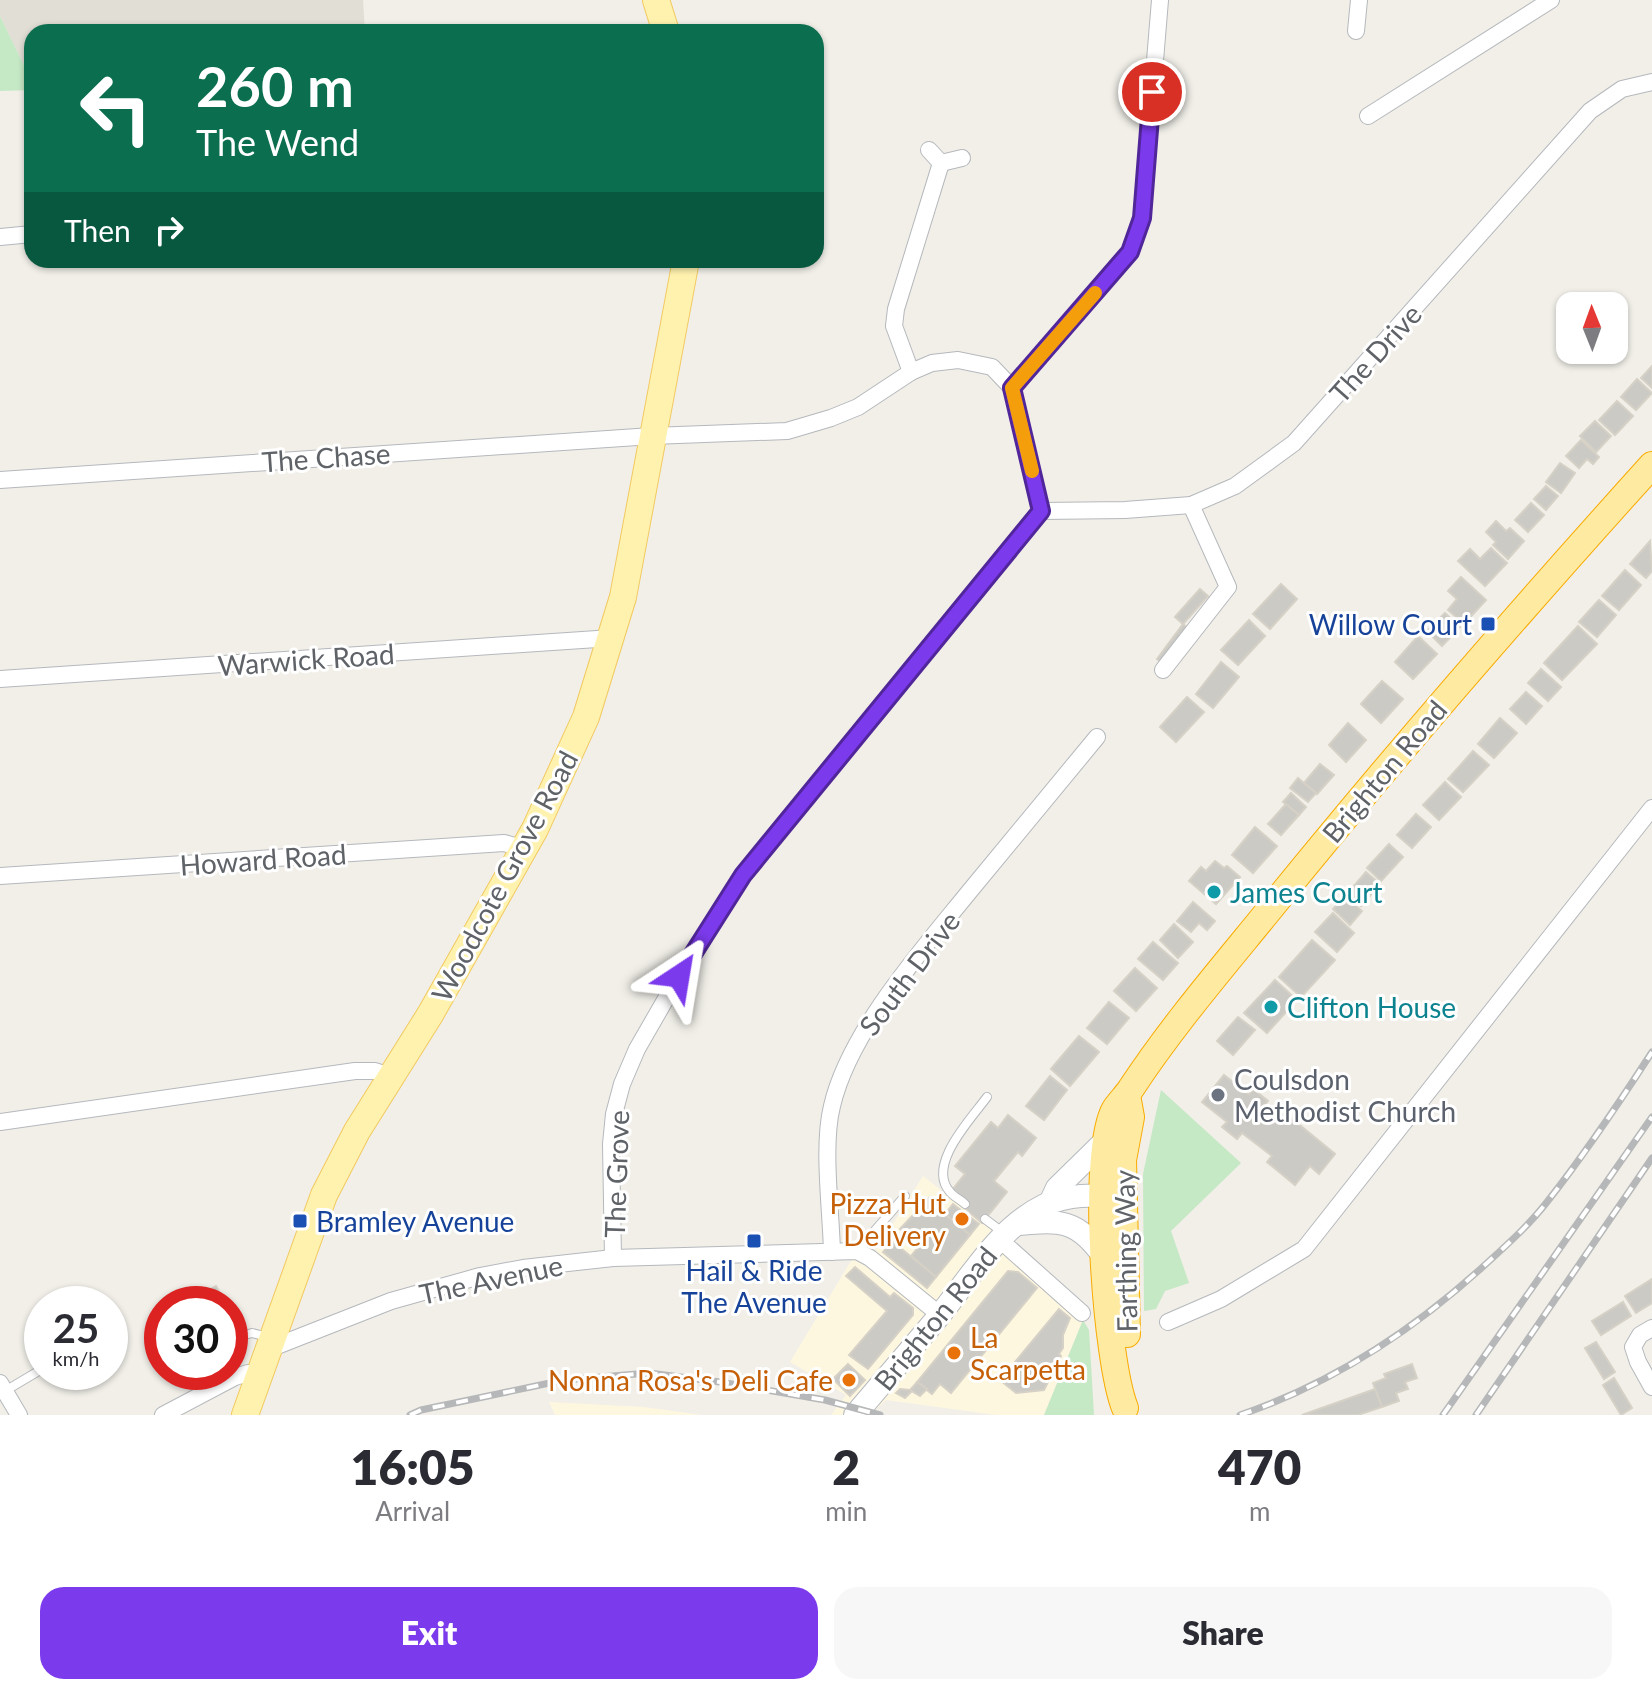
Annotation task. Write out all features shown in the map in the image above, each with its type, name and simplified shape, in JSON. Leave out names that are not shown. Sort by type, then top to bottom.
[{"type":"highway","name":"Brighton Road","points":[[1106,1140],[1114,1111],[1173,1030],[1337,826],[1491,643],[1652,465]]},
{"type":"highway","name":"Farthing Way","points":[[1125,1411],[1118,1391],[1113,1355],[1104,1257],[1113,1195],[1131,1117],[1127,1095]]},
{"type":"highway","points":[[1106,1140],[1113,1195]]},
{"type":"highway","name":"Farthing Way","points":[[1113,1195],[1128,1390],[1125,1411]]},
{"type":"main road","points":[[656,0],[664,24]]},
{"type":"main road","name":"Woodcote Grove Road","points":[[245,1415],[324,1195],[357,1131],[431,1013],[525,849],[586,717],[612,638],[639,521],[684,268]]},
{"type":"main road","name":"Brighton Road","points":[[1050,1203],[1057,1188],[1106,1140]]},
{"type":"main road","name":"Brighton Road","points":[[855,1415],[1007,1233],[1050,1203],[1063,1198],[1113,1195]]},
{"type":"main road","name":"Brighton Road","points":[[1007,1233],[1057,1221],[1067,1223],[1081,1230],[1104,1257]]},
{"type":"street","points":[[1041,511],[1012,388],[1130,252],[1142,218],[1160,0]]},
{"type":"street","points":[[1356,31],[1359,0]]},
{"type":"street","points":[[1368,116],[1551,0]]},
{"type":"street","name":"The Drive","points":[[1041,511],[1191,505],[1235,486],[1294,443],[1590,111],[1622,89],[1652,82]]},
{"type":"street","points":[[929,150],[941,163]]},
{"type":"street","points":[[941,163],[962,158]]},
{"type":"street","points":[[911,372],[894,326],[896,309],[941,163]]},
{"type":"street","points":[[0,237],[24,235]]},
{"type":"street","name":"The Chase","points":[[0,480],[652,436],[787,431],[858,407],[911,372],[932,363],[958,360],[992,367],[1012,388]]},
{"type":"street","points":[[1163,670],[1228,587],[1191,505]]},
{"type":"street","name":"The Grove","points":[[613,1258],[611,1144],[614,1114],[622,1084],[637,1049],[665,1000],[743,875],[1041,511]]},
{"type":"street","name":"Warwick Road","points":[[0,679],[612,638]]},
{"type":"street","name":"South Drive","points":[[832,1252],[828,1139],[831,1109],[849,1055],[925,947],[1097,737]]},
{"type":"street","points":[[1168,1322],[1184,1307],[1221,1299],[1304,1249],[1652,808]]},
{"type":"street","name":"Howard Road","points":[[0,876],[504,843],[525,849]]},
{"type":"street","points":[[0,1122],[355,1071],[375,1071],[390,1076]]},
{"type":"street","points":[[1007,1233],[1082,1313]]},
{"type":"street","points":[[857,1251],[940,1315]]},
{"type":"street","name":"The Avenue","points":[[270,1344],[391,1301],[468,1279],[523,1268],[613,1258],[857,1251]]},
{"type":"street","points":[[1652,1328],[1640,1335],[1633,1347],[1652,1387]]},
{"type":"street","points":[[163,1415],[235,1377],[259,1374]]},
{"type":"street","points":[[2,1387],[19,1415]]},
{"type":"lane","points":[[965,1204],[950,1192],[943,1168],[948,1151],[987,1097]]},
{"type":"lane","points":[[857,1251],[905,1196]]},
{"type":"lane","points":[[985,1219],[1007,1233]]},
{"type":"lane","points":[[248,1334],[252,1333],[270,1344]]},
{"type":"lane","points":[[2,1387],[24,1377]]},
{"type":"shaded area","points":[[0,0],[363,0],[364,24],[24,24],[24,66],[0,16]]},
{"type":"shaded area","points":[[923,1176],[1086,1304],[1083,1320],[1044,1415],[996,1415],[886,1400],[870,1415],[831,1415],[846,1395],[790,1362],[851,1261],[877,1249]]},
{"type":"shaded area","points":[[549,1402],[644,1407],[702,1415],[555,1415]]},
{"type":"green space","points":[[0,16],[24,66],[24,90],[0,91]]},
{"type":"green space","points":[[1161,1090],[1241,1163],[1171,1231],[1189,1283],[1165,1291],[1156,1309],[1144,1311],[1143,1174]]},
{"type":"green space","points":[[1083,1320],[1089,1330],[1094,1415],[1044,1415]]},
{"type":"building","points":[[1652,366],[1652,388],[1641,378]]},
{"type":"building","points":[[1637,379],[1652,393],[1636,410],[1621,397]]},
{"type":"building","points":[[1617,401],[1633,416],[1615,435],[1599,420]]},
{"type":"building","points":[[1595,421],[1611,436],[1596,452],[1580,436]]},
{"type":"building","points":[[1581,440],[1599,457],[1593,464],[1587,459],[1579,468],[1566,456]]},
{"type":"building","points":[[1560,463],[1575,473],[1561,493],[1546,482]]},
{"type":"building","points":[[1546,486],[1558,496],[1546,510],[1534,499]]},
{"type":"building","points":[[1531,503],[1544,515],[1528,532],[1515,520]]},
{"type":"building","points":[[1496,521],[1506,531],[1510,528],[1524,541],[1508,559],[1493,545],[1496,542],[1486,532]]},
{"type":"building","points":[[1650,541],[1652,571],[1646,578],[1630,564]]},
{"type":"building","points":[[1491,548],[1507,563],[1485,586],[1458,561],[1470,549],[1480,559]]},
{"type":"building","points":[[1625,570],[1641,585],[1619,610],[1602,596]]},
{"type":"building","points":[[1461,577],[1486,600],[1464,624],[1448,610],[1457,599],[1448,591]]},
{"type":"building","points":[[1281,584],[1297,599],[1270,629],[1253,614]]},
{"type":"building","points":[[1200,589],[1208,596],[1183,624],[1175,617]]},
{"type":"building","points":[[1599,600],[1616,615],[1597,637],[1579,622]]},
{"type":"building","points":[[1445,613],[1460,627],[1442,646],[1427,631]]},
{"type":"building","points":[[1249,620],[1265,636],[1238,665],[1221,650]]},
{"type":"building","points":[[1183,624],[1192,632],[1166,666],[1157,659]]},
{"type":"building","points":[[1578,626],[1597,644],[1562,680],[1544,663]]},
{"type":"building","points":[[1418,636],[1437,654],[1413,679],[1395,662]]},
{"type":"building","points":[[1221,662],[1239,677],[1213,708],[1196,694]]},
{"type":"building","points":[[1541,669],[1561,687],[1548,701],[1528,683]]},
{"type":"building","points":[[1382,681],[1403,699],[1381,723],[1361,704]]},
{"type":"building","points":[[1526,692],[1542,706],[1526,724],[1510,709]]},
{"type":"building","points":[[1187,697],[1204,712],[1176,742],[1160,727]]},
{"type":"building","points":[[1500,718],[1517,733],[1494,758],[1478,744]]},
{"type":"building","points":[[1348,723],[1366,740],[1346,762],[1329,745]]},
{"type":"building","points":[[1473,751],[1489,765],[1463,792],[1448,779]]},
{"type":"building","points":[[1320,764],[1334,775],[1317,794],[1304,783]]},
{"type":"building","points":[[1298,778],[1316,793],[1308,802],[1290,788]]},
{"type":"building","points":[[1445,782],[1461,797],[1439,820],[1423,805]]},
{"type":"building","points":[[1291,793],[1306,807],[1299,815],[1283,802]]},
{"type":"building","points":[[1286,804],[1299,815],[1281,835],[1268,824]]},
{"type":"building","points":[[1416,814],[1431,827],[1412,848],[1397,835]]},
{"type":"building","points":[[1255,827],[1277,846],[1253,873],[1232,855]]},
{"type":"building","points":[[1389,844],[1403,857],[1381,881],[1367,868]]},
{"type":"building","name":"James Court","points":[[1215,861],[1240,877],[1216,904],[1189,881],[1201,867],[1206,871]]},
{"type":"building","points":[[1366,872],[1380,884],[1361,906],[1347,894]]},
{"type":"building","points":[[1345,896],[1362,911],[1350,925],[1333,909]]},
{"type":"building","points":[[1193,902],[1215,921],[1207,930],[1199,923],[1191,932],[1177,921]]},
{"type":"building","points":[[1333,913],[1354,933],[1337,952],[1315,932]]},
{"type":"building","points":[[1174,924],[1193,942],[1178,958],[1160,940]]},
{"type":"building","points":[[1312,940],[1335,960],[1301,997],[1279,977]]},
{"type":"building","points":[[1153,942],[1178,963],[1163,980],[1138,959]]},
{"type":"building","points":[[1135,968],[1157,988],[1136,1011],[1114,991]]},
{"type":"building","name":"Clifton House","points":[[1275,980],[1297,1000],[1267,1033],[1244,1013]]},
{"type":"building","points":[[1109,1002],[1129,1018],[1107,1044],[1087,1028]]},
{"type":"building","points":[[1238,1017],[1255,1030],[1233,1055],[1217,1041]]},
{"type":"building","points":[[1079,1036],[1099,1052],[1070,1086],[1051,1069]]},
{"type":"building","points":[[1224,1075],[1249,1094],[1253,1089],[1268,1101],[1263,1107],[1279,1120],[1285,1113],[1335,1154],[1319,1174],[1310,1166],[1295,1185],[1267,1162],[1272,1156],[1242,1133],[1237,1139],[1222,1127],[1227,1122],[1202,1102]]},
{"type":"building","points":[[1050,1076],[1067,1090],[1044,1120],[1026,1106]]},
{"type":"building","points":[[1008,1115],[1036,1138],[1022,1156],[1018,1152],[994,1181],[1007,1192],[982,1223],[963,1207],[952,1190],[965,1174],[955,1166],[991,1122],[998,1128]]},
{"type":"building","points":[[929,1198],[970,1235],[936,1277],[911,1256],[920,1245],[900,1229]]},
{"type":"building","name":"Pizza Hut Delivery","points":[[953,1204],[979,1224],[970,1235],[945,1214]]},
{"type":"building","points":[[892,1241],[936,1277],[927,1288],[883,1252]]},
{"type":"building","points":[[855,1267],[890,1297],[894,1293],[913,1308],[913,1315],[868,1369],[849,1355],[887,1311],[846,1276]]},
{"type":"building","points":[[1008,1271],[1018,1272],[1037,1288],[951,1393],[940,1384],[932,1394],[917,1382]]},
{"type":"building","points":[[1652,1279],[1652,1303],[1636,1313],[1625,1296]]},
{"type":"building","points":[[1623,1302],[1631,1316],[1601,1335],[1592,1321]]},
{"type":"building","points":[[1059,1309],[1070,1318],[1063,1335],[1061,1356],[1044,1390],[1016,1393],[1000,1380]]},
{"type":"building","points":[[1596,1342],[1615,1372],[1604,1379],[1585,1348]]},
{"type":"building","name":"Nonna Rosa's Deli Cafe","points":[[848,1364],[865,1380],[850,1396],[833,1379]]},
{"type":"building","points":[[1412,1364],[1417,1378],[1405,1382],[1408,1389],[1396,1393],[1399,1401],[1382,1407],[1373,1383],[1386,1378],[1384,1374]]},
{"type":"building","points":[[1614,1378],[1632,1408],[1621,1415],[1603,1385]]},
{"type":"building","points":[[917,1382],[927,1389],[920,1396],[910,1390]]},
{"type":"building","points":[[900,1389],[912,1391],[905,1398],[896,1393]]},
{"type":"building","points":[[1375,1389],[1382,1407],[1358,1415],[1302,1415]]},
{"type":"railway","points":[[1240,1415],[1340,1371],[1402,1332],[1459,1287],[1511,1241],[1540,1210],[1588,1147],[1652,1052]]},
{"type":"railway","points":[[1443,1415],[1652,1117]]},
{"type":"railway","points":[[1476,1415],[1652,1158]]},
{"type":"railway","points":[[410,1415],[421,1410],[564,1380],[649,1373],[825,1400],[880,1415]]},
{"type":"slow traffic","points":[[1032,471],[1012,388],[1095,293]]},
{"type":"place","name":"Willow Court","points":[[1488,624]]},
{"type":"place","name":"James Court","points":[[1214,892]]},
{"type":"place","name":"Clifton House","points":[[1271,1007]]},
{"type":"place","name":"Coulsdon Methodist Church","points":[[1218,1095]]},
{"type":"place","name":"Pizza Hut Delivery","points":[[962,1219]]},
{"type":"place","name":"Bramley Avenue","points":[[300,1221]]},
{"type":"place","name":"Hail & Ride The Avenue","points":[[754,1241]]},
{"type":"place","name":"La Scarpetta","points":[[954,1353]]},
{"type":"place","name":"Nonna Rosa's Deli Cafe","points":[[849,1380]]},
{"type":"route","points":[[679,976],[743,875],[1041,511],[1012,388],[1130,252],[1142,218],[1152,92]]}]
